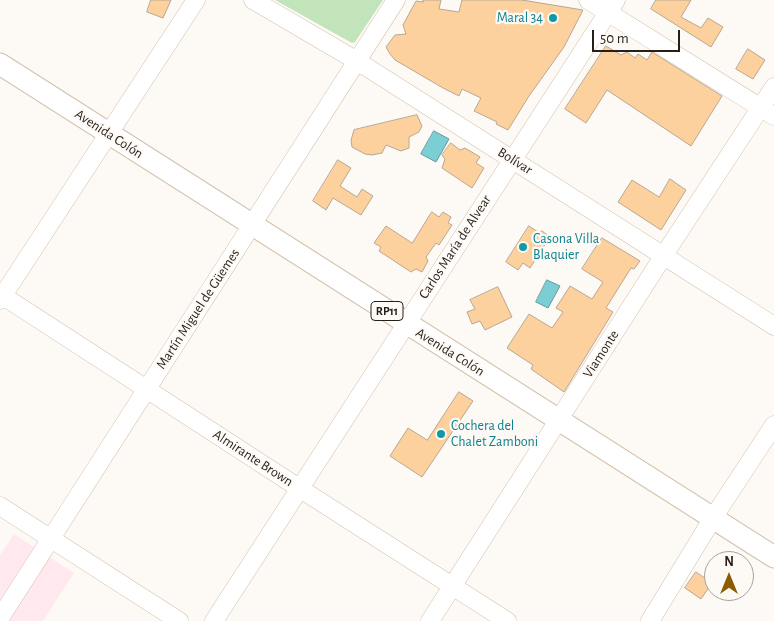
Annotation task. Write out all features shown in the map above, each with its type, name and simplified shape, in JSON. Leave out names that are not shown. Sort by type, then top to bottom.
[{"type":"main road","name":"Avenida Colón","points":[[0,64],[774,557]]},
{"type":"street","points":[[1,296],[196,0]]},
{"type":"street","name":"Bolívar","points":[[253,0],[357,61],[774,326]]},
{"type":"street","name":"Martín Miguel de Güemes","points":[[0,618],[396,0]]},
{"type":"street","points":[[588,0],[612,6],[767,112]]},
{"type":"street","name":"Carlos María de Alvear","points":[[214,621],[612,6]]},
{"type":"street","name":"Viamonte","points":[[430,621],[664,255],[767,112],[774,87]]},
{"type":"street","name":"Almirante Brown","points":[[1,296],[507,621]]},
{"type":"street","points":[[650,621],[713,518],[774,425]]},
{"type":"street","points":[[0,506],[179,621]]},
{"type":"shaded area","points":[[14,534],[74,573],[43,621],[0,621],[0,555]]},
{"type":"green space","points":[[275,0],[383,0],[355,42],[352,43]]},
{"type":"water","points":[[434,131],[449,139],[436,162],[421,154]]},
{"type":"water","points":[[547,280],[560,286],[548,308],[536,302]]},
{"type":"building","points":[[151,0],[171,0],[163,18],[147,12]]},
{"type":"building","points":[[423,0],[441,0],[439,9],[459,12],[462,0],[522,0],[583,10],[564,47],[529,96],[508,130],[496,124],[497,122],[474,111],[481,98],[462,89],[459,96],[395,60],[390,54],[386,47],[395,35],[406,34],[403,25],[416,1],[423,2]]},
{"type":"building","points":[[656,0],[691,0],[681,17],[701,28],[708,18],[723,27],[711,47],[651,9]]},
{"type":"building","points":[[606,46],[621,55],[627,52],[635,58],[638,54],[647,60],[652,52],[722,96],[691,146],[607,90],[586,123],[565,109]]},
{"type":"building","points":[[748,49],[765,60],[753,79],[736,69]]},
{"type":"building","points":[[417,115],[422,126],[419,132],[409,137],[409,148],[401,151],[386,145],[382,153],[372,155],[365,154],[352,147],[351,140],[354,130]]},
{"type":"building","points":[[451,143],[460,150],[465,148],[480,157],[476,163],[484,168],[472,188],[442,168],[445,159],[442,155]]},
{"type":"building","points":[[338,160],[351,168],[340,186],[357,197],[362,189],[373,196],[361,215],[333,198],[326,210],[313,201]]},
{"type":"building","points":[[670,179],[686,190],[661,230],[618,202],[632,180],[659,197]]},
{"type":"building","points":[[432,212],[439,217],[443,212],[451,217],[448,223],[452,225],[439,245],[436,243],[426,257],[428,261],[422,272],[416,269],[411,272],[379,251],[381,247],[374,243],[386,226],[412,243]]},
{"type":"building","points":[[529,226],[538,232],[542,231],[550,237],[530,268],[523,263],[518,270],[506,262]]},
{"type":"building","points":[[602,238],[640,261],[634,269],[631,268],[606,308],[613,312],[564,392],[531,369],[533,365],[507,348],[529,314],[552,328],[563,312],[556,308],[570,286],[592,299],[603,282],[582,269]]},
{"type":"building","points":[[498,287],[512,317],[485,330],[480,321],[472,324],[467,312],[475,309],[470,300]]},
{"type":"building","name":"Cochera del Chalet Zamboni","points":[[459,392],[473,401],[422,477],[390,456],[408,428],[427,440]]},
{"type":"building","points":[[696,572],[704,578],[704,595],[701,599],[685,588]]},
{"type":"place","name":"Maral 34","points":[[553,18]]},
{"type":"place","name":"Casona Villa Blaquier","points":[[523,247]]},
{"type":"place","name":"Cochera del Chalet Zamboni","points":[[441,434]]}]
